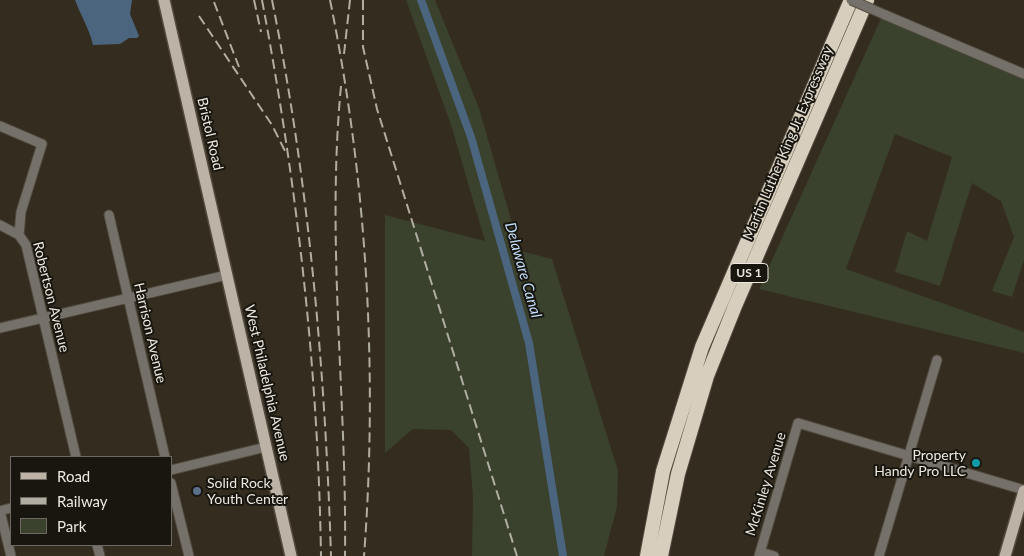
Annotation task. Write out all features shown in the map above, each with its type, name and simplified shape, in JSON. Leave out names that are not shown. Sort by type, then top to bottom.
[{"type":"highway","name":"Martin Luther King Jr. Expressway","points":[[647,556],[663,471],[698,355],[851,0]]},
{"type":"highway","name":"Martin Luther King Jr. Expressway","points":[[661,556],[678,474],[707,376],[735,306],[867,0]]},
{"type":"main road","name":"Bristol Road","points":[[164,0],[227,275]]},
{"type":"main road","name":"West Philadelphia Avenue","points":[[227,275],[291,556]]},
{"type":"main road","points":[[1005,556],[1023,496]]},
{"type":"street","points":[[851,0],[1024,74]]},
{"type":"street","name":"Robertson Avenue","points":[[0,126],[41,145],[21,212],[19,235],[26,245],[76,456]]},
{"type":"street","name":"Harrison Avenue","points":[[109,215],[165,456]]},
{"type":"street","points":[[0,225],[19,235]]},
{"type":"street","points":[[0,328],[227,275]]},
{"type":"street","points":[[880,556],[937,360]]},
{"type":"street","name":"McKinley Avenue","points":[[760,554],[798,423],[909,456]]},
{"type":"street","points":[[172,470],[266,447]]},
{"type":"street","points":[[909,456],[1023,496]]},
{"type":"street","points":[[172,487],[188,556]]},
{"type":"street","points":[[0,511],[11,556]]},
{"type":"street","points":[[760,554],[774,556]]},
{"type":"green space","points":[[406,0],[435,0],[479,108],[520,251],[552,259],[618,471],[617,507],[604,556],[472,556],[473,497],[469,448],[451,430],[413,429],[385,453],[385,215],[485,241],[451,125]]},
{"type":"green space","points":[[883,14],[1024,74],[1024,260],[1012,297],[992,291],[1014,237],[1001,201],[972,183],[940,286],[895,272],[907,231],[927,241],[952,157],[895,134],[846,269],[1024,332],[1024,353],[759,289]]},
{"type":"water","points":[[75,0],[132,0],[130,14],[139,36],[137,38],[129,38],[120,44],[93,45]]},
{"type":"waterway","name":"Delaware Canal","points":[[421,0],[471,137],[529,343],[563,556]]},
{"type":"railway","points":[[254,0],[261,32]]},
{"type":"railway","points":[[262,0],[286,139],[304,276],[315,415],[321,556]]},
{"type":"railway","points":[[272,0],[296,138],[313,276],[324,416],[331,556]]},
{"type":"railway","points":[[330,0],[343,68],[353,137],[366,277],[370,417],[364,556]]},
{"type":"railway","points":[[344,54],[350,0]]},
{"type":"railway","points":[[363,0],[363,47],[377,109],[517,556]]},
{"type":"railway","points":[[214,2],[239,67]]},
{"type":"railway","points":[[199,16],[272,125],[285,151]]},
{"type":"railway","points":[[341,86],[337,145],[336,262],[345,497],[345,556]]},
{"type":"place","name":"Property Handy Pro LLC","points":[[976,463]]},
{"type":"place","name":"Solid Rock Youth Center","points":[[197,491]]}]
